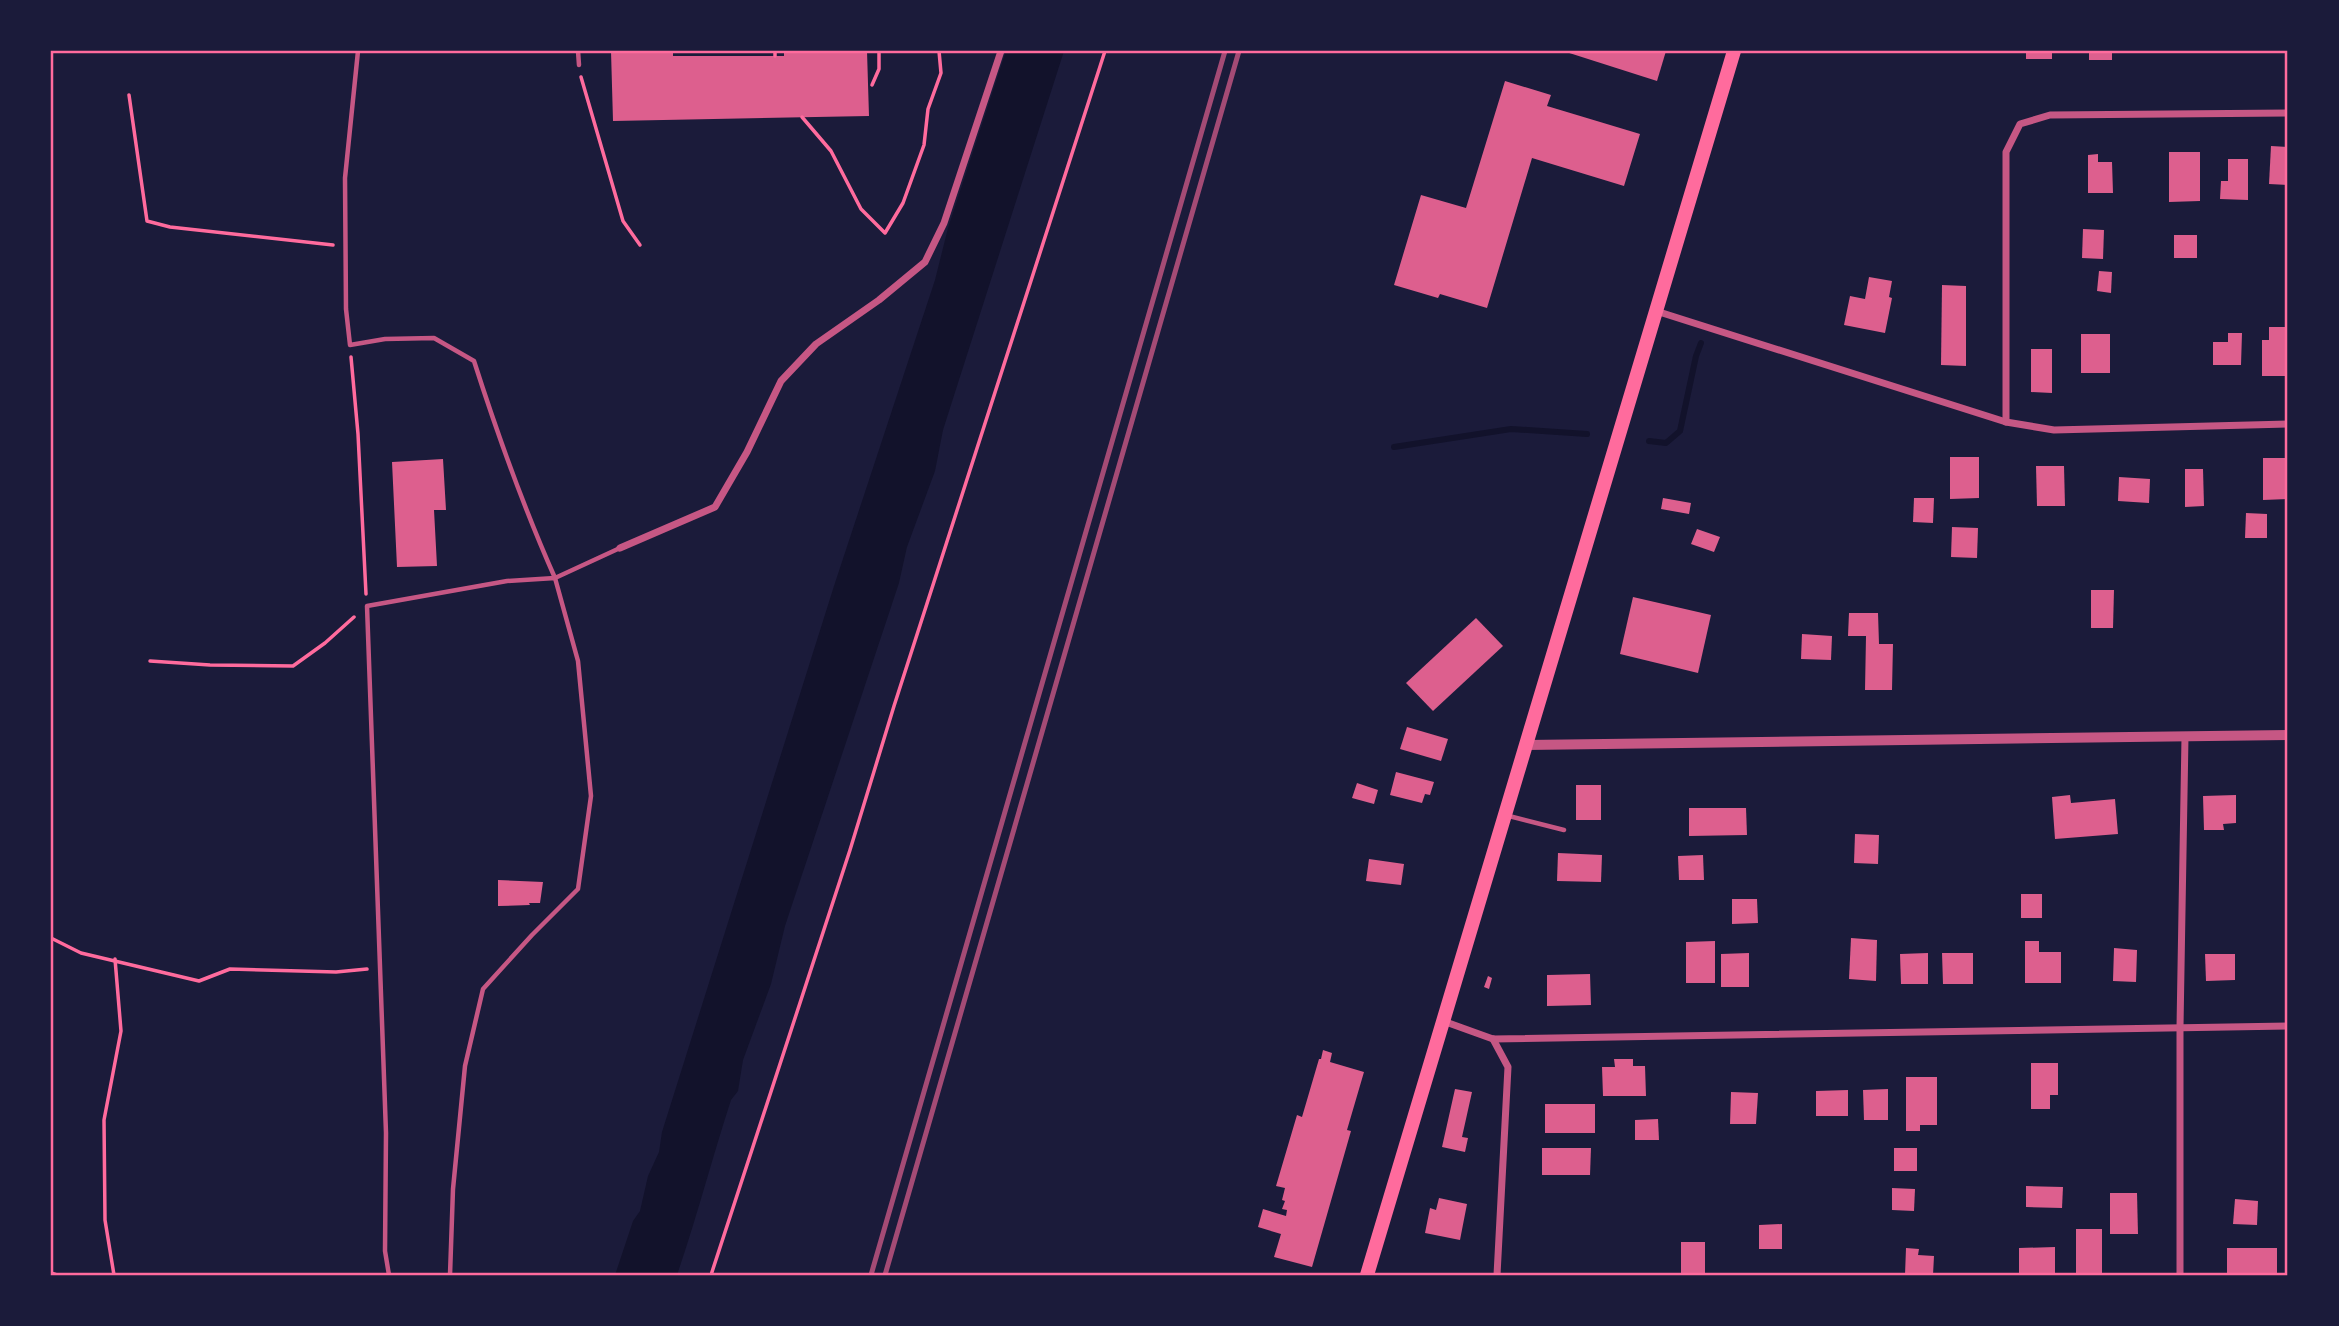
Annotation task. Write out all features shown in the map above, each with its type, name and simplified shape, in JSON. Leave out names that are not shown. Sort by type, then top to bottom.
[{"type":"main road","points":[[1367,1275],[1734,51]]},
{"type":"street","points":[[620,548],[715,508],[747,452],[781,381],[816,344],[880,300],[925,262],[944,223],[1001,51]]},
{"type":"street","points":[[2006,422],[2006,152],[2020,124],[2050,115],[2288,113]]},
{"type":"street","points":[[1656,311],[2006,422],[2054,430],[2288,424]]},
{"type":"street","points":[[1525,745],[2288,735]]},
{"type":"street","points":[[2180,1275],[2180,1027],[2185,737]]},
{"type":"street","points":[[1442,1021],[1493,1039],[2288,1026]]},
{"type":"street","points":[[1493,1039],[1507,1067],[1497,1275]]},
{"type":"lane","points":[[358,51],[345,178],[346,309],[350,345],[385,339],[435,338],[474,361],[506,460],[555,578],[578,661],[591,796],[578,889],[482,989],[465,1066],[453,1189],[450,1275]]},
{"type":"lane","points":[[578,51],[579,65]]},
{"type":"lane","points":[[389,1275],[385,1251],[386,1133],[367,606],[508,581],[555,578],[620,548]]},
{"type":"lane","points":[[1504,814],[1564,830]]},
{"type":"path","points":[[706,51],[732,51]]},
{"type":"path","points":[[872,85],[879,69],[879,51]]},
{"type":"path","points":[[802,117],[831,151],[861,209],[885,233],[902,204],[924,145],[928,109],[941,73],[939,51]]},
{"type":"path","points":[[711,1275],[1105,51]]},
{"type":"path","points":[[579,65],[623,220],[640,245]]},
{"type":"path","points":[[130,95],[147,221],[170,227],[345,246]]},
{"type":"path","points":[[150,661],[210,666],[293,666],[325,643],[367,606],[358,434],[350,345]]},
{"type":"path","points":[[51,938],[81,953],[199,981],[230,969],[336,972],[380,968]]},
{"type":"path","points":[[114,1275],[106,1220],[104,1120],[121,1031],[115,960]]},
{"type":"path","points":[[51,1273],[57,1275]]},
{"type":"shaded area","points":[[1006,51],[1064,51],[943,430],[935,471],[907,547],[899,583],[785,926],[771,984],[743,1060],[738,1091],[731,1100],[677,1275],[615,1275],[633,1221],[640,1211],[648,1176],[659,1152],[662,1132],[834,586],[935,280],[948,228]]},
{"type":"building","points":[[611,51],[673,51],[673,56],[784,56],[784,51],[867,51],[869,116],[613,121]]},
{"type":"building","points":[[1563,51],[1666,51],[1657,81]]},
{"type":"building","points":[[2026,51],[2052,51],[2052,59],[2026,59]]},
{"type":"building","points":[[2089,51],[2112,51],[2112,60],[2089,60]]},
{"type":"building","points":[[1505,81],[1551,95],[1547,106],[1640,134],[1624,186],[1532,158],[1487,308],[1440,294],[1438,298],[1394,285],[1421,195],[1466,208]]},
{"type":"building","points":[[2271,146],[2288,147],[2288,185],[2269,184]]},
{"type":"building","points":[[2169,152],[2200,152],[2200,201],[2169,202]]},
{"type":"building","points":[[2098,154],[2098,162],[2112,162],[2113,193],[2088,193],[2088,155]]},
{"type":"building","points":[[2228,159],[2248,159],[2248,200],[2220,199],[2221,181],[2228,181]]},
{"type":"building","points":[[2083,229],[2104,230],[2103,259],[2082,258]]},
{"type":"building","points":[[2174,235],[2197,235],[2197,258],[2174,258]]},
{"type":"building","points":[[2099,271],[2112,272],[2111,293],[2097,291]]},
{"type":"building","points":[[1869,277],[1892,281],[1889,297],[1892,298],[1885,333],[1844,325],[1850,296],[1865,299]]},
{"type":"building","points":[[1942,285],[1966,286],[1966,366],[1941,365]]},
{"type":"building","points":[[2269,327],[2288,327],[2288,376],[2262,376],[2262,340],[2269,340]]},
{"type":"building","points":[[2228,333],[2242,333],[2241,365],[2213,365],[2213,342],[2228,342]]},
{"type":"building","points":[[2081,334],[2110,334],[2110,373],[2081,373]]},
{"type":"building","points":[[2031,349],[2052,349],[2052,393],[2031,392]]},
{"type":"building","points":[[1950,457],[1979,457],[1979,498],[1950,499]]},
{"type":"building","points":[[2263,458],[2288,458],[2288,499],[2263,500]]},
{"type":"building","points":[[443,459],[446,510],[434,510],[437,566],[397,567],[392,462]]},
{"type":"building","points":[[2036,466],[2064,466],[2065,506],[2037,506]]},
{"type":"building","points":[[2185,469],[2203,469],[2204,506],[2185,507]]},
{"type":"building","points":[[2119,477],[2150,479],[2149,503],[2118,501]]},
{"type":"building","points":[[1663,498],[1691,503],[1689,514],[1661,509]]},
{"type":"building","points":[[1914,498],[1934,498],[1933,523],[1913,522]]},
{"type":"building","points":[[2246,513],[2267,514],[2267,538],[2245,538]]},
{"type":"building","points":[[1952,527],[1978,528],[1977,558],[1951,557]]},
{"type":"building","points":[[1697,529],[1720,537],[1714,552],[1691,544]]},
{"type":"building","points":[[2091,590],[2114,590],[2113,628],[2091,628]]},
{"type":"building","points":[[1633,597],[1711,615],[1698,673],[1620,654]]},
{"type":"building","points":[[1849,613],[1878,613],[1879,644],[1893,644],[1892,690],[1865,690],[1866,636],[1848,636]]},
{"type":"building","points":[[1476,618],[1503,646],[1433,711],[1406,683]]},
{"type":"building","points":[[1802,634],[1832,636],[1831,660],[1801,659]]},
{"type":"building","points":[[1407,727],[1448,739],[1441,761],[1400,749]]},
{"type":"building","points":[[1396,772],[1434,782],[1430,795],[1425,794],[1422,803],[1390,795]]},
{"type":"building","points":[[1357,783],[1378,790],[1374,804],[1352,798]]},
{"type":"building","points":[[1576,785],[1601,785],[1601,820],[1576,820]]},
{"type":"building","points":[[2070,795],[2071,803],[2115,799],[2118,834],[2055,839],[2052,797]]},
{"type":"building","points":[[2236,795],[2236,823],[2223,824],[2224,830],[2204,830],[2203,796]]},
{"type":"building","points":[[1689,808],[1746,808],[1747,835],[1689,836]]},
{"type":"building","points":[[1855,834],[1879,835],[1878,864],[1854,863]]},
{"type":"building","points":[[1558,853],[1602,855],[1601,882],[1557,881]]},
{"type":"building","points":[[1703,855],[1704,880],[1679,880],[1678,856]]},
{"type":"building","points":[[1369,859],[1404,864],[1401,885],[1366,881]]},
{"type":"building","points":[[498,880],[543,882],[540,903],[498,906]]},
{"type":"building","points":[[2021,894],[2042,894],[2042,918],[2021,918]]},
{"type":"building","points":[[1732,899],[1757,899],[1758,923],[1732,924]]},
{"type":"building","points":[[1851,938],[1877,940],[1876,981],[1849,979]]},
{"type":"building","points":[[1715,941],[1715,983],[1686,983],[1686,942]]},
{"type":"building","points":[[2025,941],[2039,941],[2039,952],[2061,952],[2061,983],[2025,983]]},
{"type":"building","points":[[2114,948],[2137,950],[2136,982],[2113,981]]},
{"type":"building","points":[[1749,953],[1749,987],[1721,987],[1721,954]]},
{"type":"building","points":[[1928,953],[1928,984],[1901,984],[1900,954]]},
{"type":"building","points":[[1942,953],[1973,953],[1973,984],[1943,984]]},
{"type":"building","points":[[2205,954],[2235,954],[2235,980],[2206,981]]},
{"type":"building","points":[[1590,974],[1591,1005],[1547,1006],[1547,975]]},
{"type":"building","points":[[1488,976],[1492,978],[1489,989],[1484,987]]},
{"type":"building","points":[[1323,1050],[1332,1053],[1330,1062],[1364,1072],[1347,1130],[1351,1131],[1312,1267],[1274,1257],[1281,1234],[1258,1227],[1263,1209],[1286,1216],[1287,1210],[1282,1209],[1285,1188],[1276,1186],[1297,1115],[1302,1117]]},
{"type":"building","points":[[1614,1059],[1633,1059],[1633,1066],[1645,1066],[1646,1096],[1603,1096],[1602,1067],[1615,1067]]},
{"type":"building","points":[[2031,1063],[2058,1063],[2058,1095],[2050,1095],[2050,1109],[2031,1109]]},
{"type":"building","points":[[1906,1077],[1937,1077],[1937,1125],[1920,1125],[1920,1131],[1906,1131]]},
{"type":"building","points":[[1455,1089],[1472,1092],[1462,1137],[1468,1138],[1465,1152],[1442,1147]]},
{"type":"building","points":[[1888,1089],[1888,1120],[1864,1120],[1863,1090]]},
{"type":"building","points":[[1848,1090],[1848,1116],[1816,1116],[1816,1091]]},
{"type":"building","points":[[1731,1092],[1758,1093],[1756,1124],[1730,1124]]},
{"type":"building","points":[[1545,1104],[1595,1104],[1595,1133],[1545,1133]]},
{"type":"building","points":[[1658,1119],[1659,1140],[1635,1140],[1635,1120]]},
{"type":"building","points":[[1542,1148],[1591,1148],[1590,1175],[1542,1175]]},
{"type":"building","points":[[1894,1148],[1917,1148],[1917,1171],[1894,1171]]},
{"type":"building","points":[[2026,1186],[2063,1187],[2062,1208],[2026,1207]]},
{"type":"building","points":[[1892,1188],[1915,1189],[1914,1211],[1892,1210]]},
{"type":"building","points":[[2110,1193],[2137,1193],[2138,1234],[2110,1234]]},
{"type":"building","points":[[1439,1198],[1467,1204],[1460,1240],[1425,1233],[1430,1208],[1436,1210]]},
{"type":"building","points":[[2235,1199],[2258,1201],[2257,1225],[2233,1224]]},
{"type":"building","points":[[1782,1224],[1782,1249],[1759,1249],[1759,1225]]},
{"type":"building","points":[[2076,1229],[2102,1229],[2102,1275],[2076,1275]]},
{"type":"building","points":[[1681,1242],[1705,1242],[1705,1275],[1681,1275]]},
{"type":"building","points":[[2055,1247],[2055,1275],[2019,1275],[2019,1248]]},
{"type":"building","points":[[1906,1248],[1919,1249],[1918,1255],[1934,1256],[1933,1275],[1905,1275]]},
{"type":"building","points":[[2227,1248],[2277,1248],[2277,1275],[2227,1275]]},
{"type":"waterway","points":[[1649,441],[1666,443],[1680,431],[1701,343]]},
{"type":"waterway","points":[[1394,447],[1511,429],[1587,434]]},
{"type":"railway","points":[[871,1275],[1225,51]]},
{"type":"railway","points":[[885,1275],[1239,51]]}]
